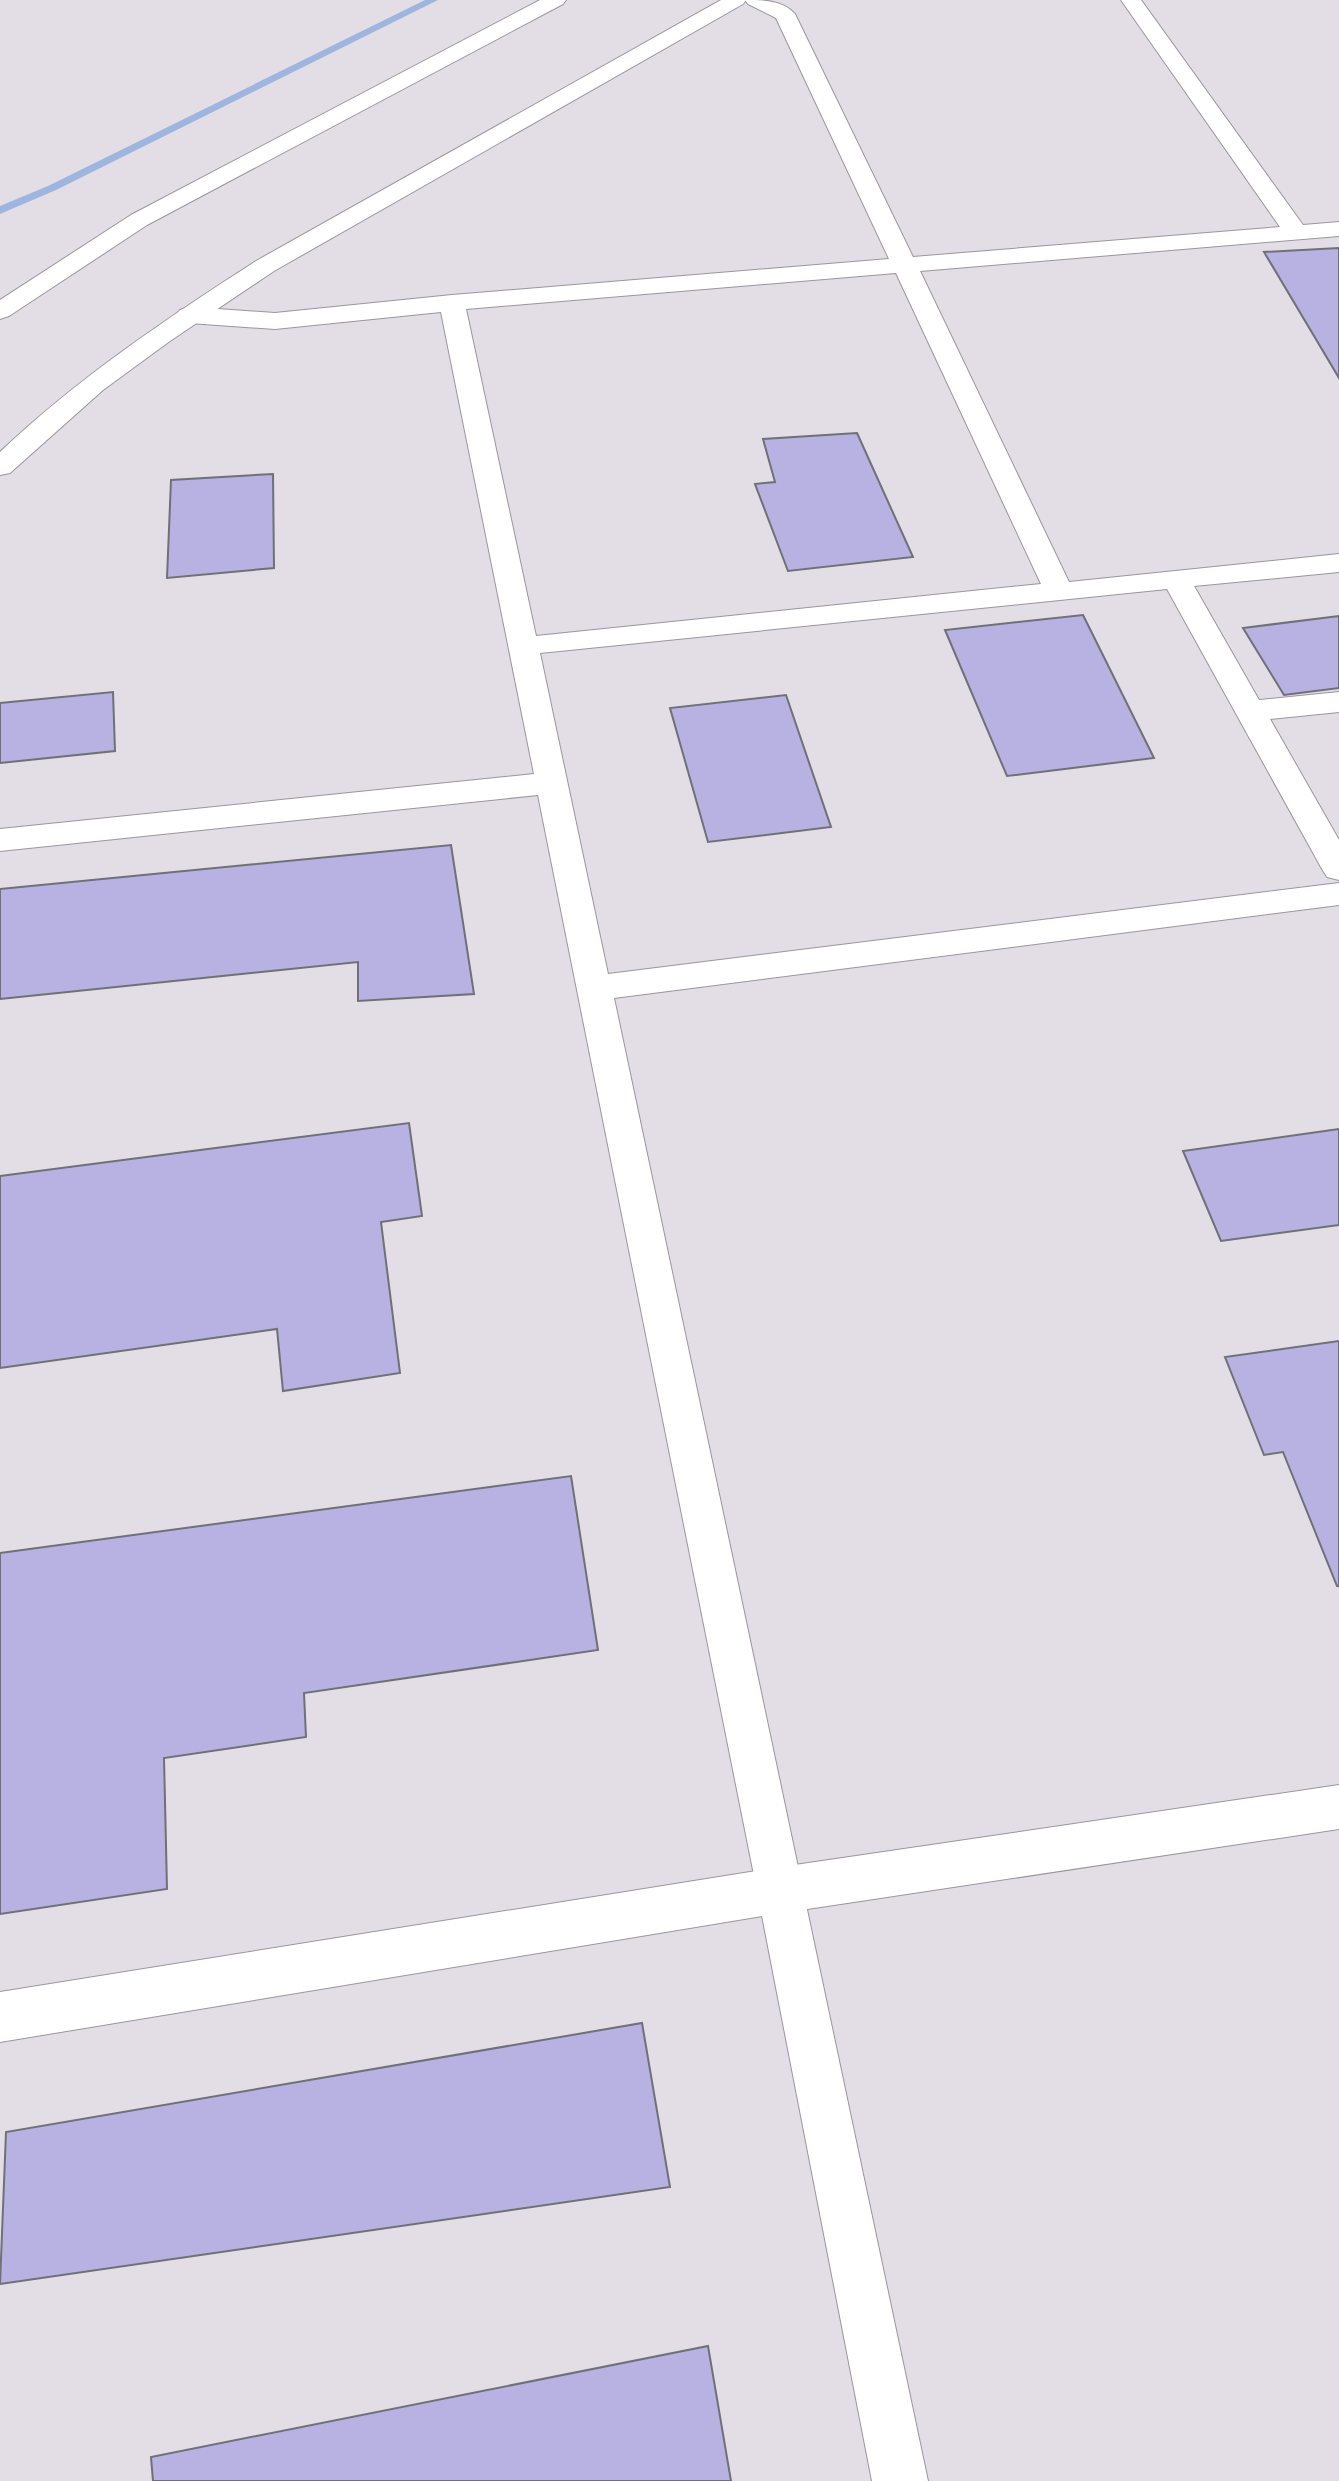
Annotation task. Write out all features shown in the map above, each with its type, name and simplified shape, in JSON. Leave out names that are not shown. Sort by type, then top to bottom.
[{"type":"street","points":[[0,311],[139,220],[556,0]]},
{"type":"street","points":[[0,467],[28,439],[101,379],[190,315],[265,266],[736,0]]},
{"type":"street","points":[[755,0],[785,14],[1059,591]]},
{"type":"street","points":[[1131,0],[1297,233]]},
{"type":"street","points":[[190,315],[275,321],[452,303],[1339,229]]},
{"type":"street","points":[[452,303],[781,1890],[900,2481]]},
{"type":"street","points":[[523,646],[1339,563]]},
{"type":"street","points":[[1176,579],[1339,869]]},
{"type":"street","points":[[1250,711],[1339,702]]},
{"type":"street","points":[[0,840],[551,783]]},
{"type":"street","points":[[593,988],[1339,894]]},
{"type":"street","points":[[0,2017],[781,1890],[1339,1807]]},
{"type":"building","points":[[1339,248],[1339,378],[1264,252]]},
{"type":"building","points":[[857,433],[913,557],[788,571],[755,484],[775,482],[763,439]]},
{"type":"building","points":[[273,474],[274,568],[167,578],[171,480]]},
{"type":"building","points":[[1083,615],[1154,758],[1007,776],[945,630]]},
{"type":"building","points":[[1339,616],[1339,688],[1284,695],[1243,628]]},
{"type":"building","points":[[113,692],[115,751],[0,763],[0,703]]},
{"type":"building","points":[[786,695],[831,827],[708,842],[670,708]]},
{"type":"building","points":[[451,845],[474,994],[358,1001],[358,962],[0,999],[0,889]]},
{"type":"building","points":[[409,1123],[422,1216],[381,1222],[400,1373],[283,1391],[277,1329],[0,1368],[0,1176]]},
{"type":"building","points":[[1339,1129],[1339,1225],[1221,1241],[1183,1151]]},
{"type":"building","points":[[1339,1341],[1337,1586],[1283,1452],[1264,1455],[1225,1357]]},
{"type":"building","points":[[571,1476],[598,1650],[304,1693],[306,1737],[164,1758],[167,1889],[0,1914],[0,1553]]},
{"type":"building","points":[[642,2023],[670,2187],[0,2284],[6,2132]]},
{"type":"building","points":[[708,2346],[731,2481],[153,2481],[151,2457]]},
{"type":"waterway","points":[[0,210],[52,188],[433,0]]}]
